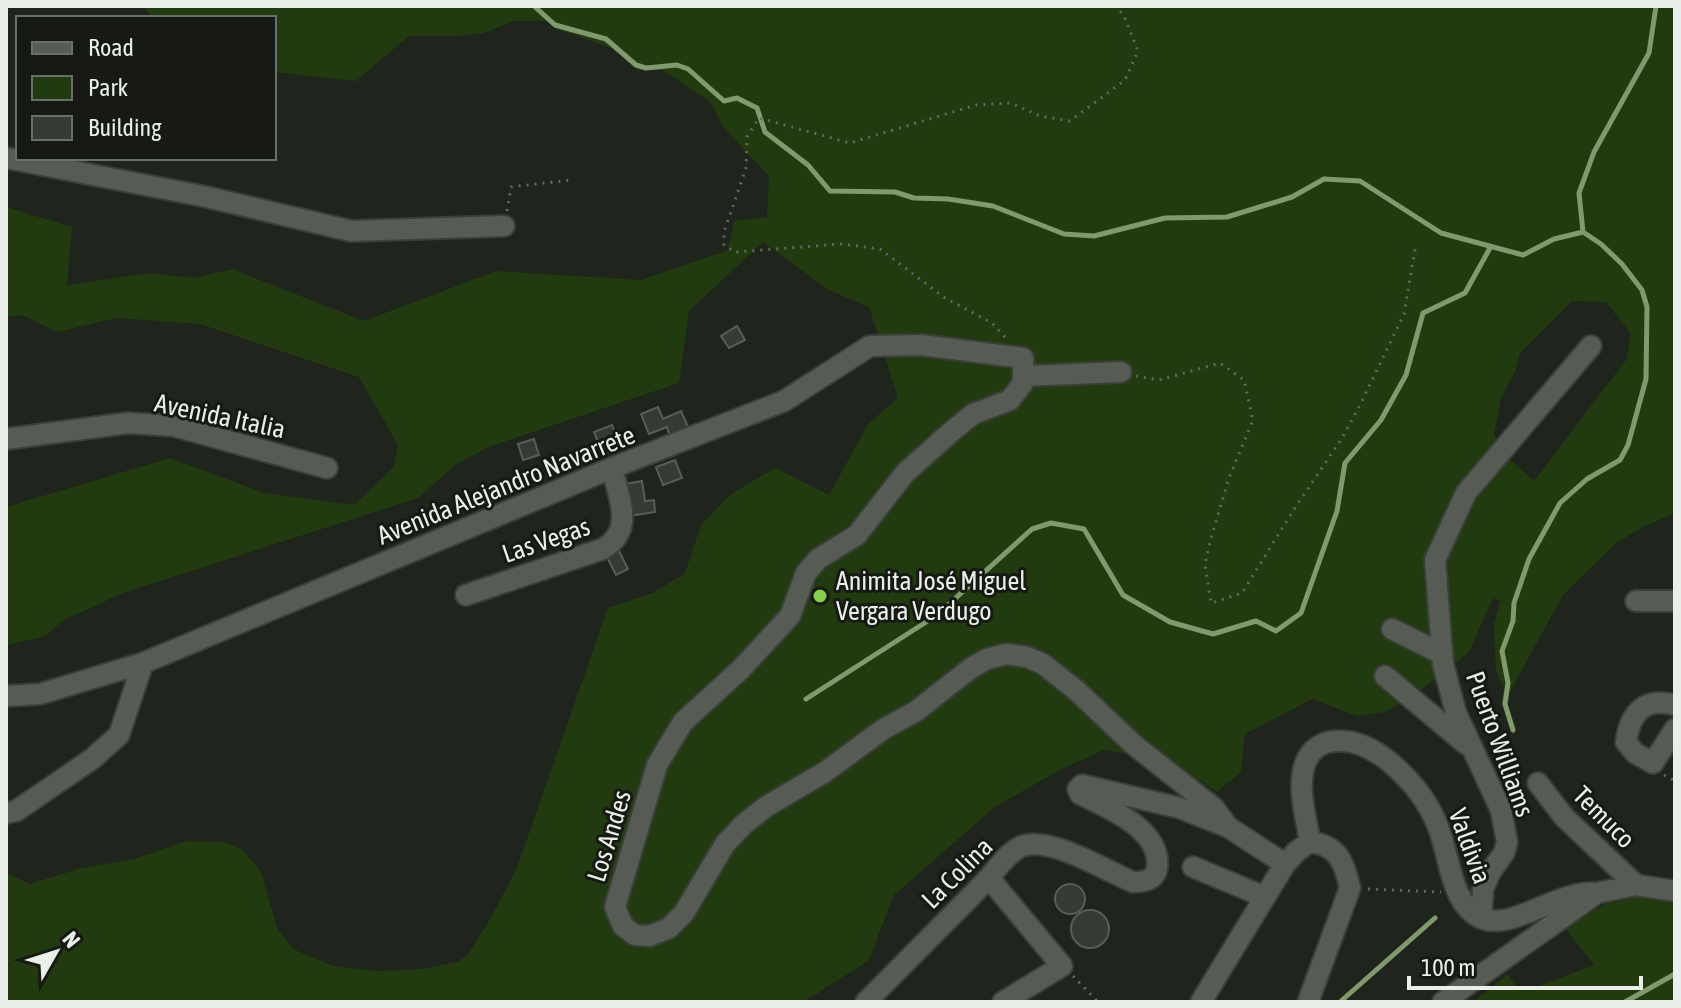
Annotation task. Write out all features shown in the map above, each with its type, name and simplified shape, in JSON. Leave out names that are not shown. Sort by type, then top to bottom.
[{"type":"street","points":[[27,160],[78,165],[351,231],[504,226]]},
{"type":"street","name":"Avenida Alejandro Navarrete","points":[[6,696],[40,694],[143,663],[612,468],[784,401],[870,346],[921,345],[1023,367],[1121,372]]},
{"type":"street","name":"Puerto Williams","points":[[1481,918],[1483,889],[1507,842],[1501,810],[1456,713],[1442,654],[1435,560],[1466,493],[1591,346]]},
{"type":"street","name":"Los Andes","points":[[1023,367],[1023,383],[1010,400],[973,414],[951,432],[905,473],[857,535],[818,559],[806,573],[790,616],[741,669],[683,722],[657,765],[615,907],[623,926],[635,935],[649,936],[669,928],[684,913],[725,844],[744,824],[767,806],[825,772],[885,728],[915,712],[971,668],[987,659],[1006,654],[1027,657],[1043,664],[1077,691],[1133,744],[1214,808],[1228,827],[1285,864]]},
{"type":"street","name":"Avenida Italia","points":[[6,439],[128,423],[174,426],[327,468]]},
{"type":"street","name":"Las Vegas","points":[[466,595],[603,549],[617,541],[624,522],[612,468]]},
{"type":"street","points":[[1636,601],[1675,601]]},
{"type":"street","points":[[1392,629],[1442,654]]},
{"type":"street","points":[[6,813],[16,811],[92,759],[119,735],[143,663]]},
{"type":"street","points":[[1385,676],[1475,752]]},
{"type":"street","points":[[1675,705],[1662,701],[1648,703],[1638,712],[1627,731],[1626,742],[1635,753],[1653,763],[1675,729]]},
{"type":"street","name":"Valdivia","points":[[1310,842],[1301,778],[1307,758],[1321,743],[1339,740],[1360,744],[1379,753],[1400,771],[1423,798],[1448,852],[1456,892],[1467,908],[1481,918],[1501,923],[1565,896],[1636,885]]},
{"type":"street","name":"Temuco","points":[[1538,783],[1564,817],[1636,885]]},
{"type":"street","name":"La Colina","points":[[866,1002],[1022,846],[1038,844],[1055,847],[1133,882],[1145,882],[1154,876],[1156,855],[1145,835],[1114,811],[1080,794],[1078,789],[1082,785],[1180,808],[1228,827]]},
{"type":"street","points":[[1201,1002],[1285,864],[1310,842],[1325,844],[1336,852],[1346,869],[1350,888],[1308,1002]]},
{"type":"street","points":[[1193,867],[1265,897]]},
{"type":"street","points":[[989,878],[1062,966],[1003,1002]]},
{"type":"street","points":[[1636,885],[1675,891]]},
{"type":"street","points":[[1443,1002],[1597,893]]},
{"type":"path","points":[[1023,367],[992,323],[945,298],[880,249],[842,244],[735,252],[724,245],[724,232],[746,168],[747,137],[759,118],[850,143],[976,105],[1011,103],[1040,116],[1070,121],[1125,80],[1138,51],[1124,16],[1116,6]]},
{"type":"path","points":[[504,226],[511,187],[570,180]]},
{"type":"path","points":[[1121,372],[1159,380],[1220,363],[1244,380],[1253,420],[1229,478],[1205,564],[1211,603],[1242,593],[1360,405],[1404,314],[1416,244]]},
{"type":"path","points":[[1350,888],[1456,892]]},
{"type":"path","points":[[1062,966],[1098,1002]]},
{"type":"green space","points":[[143,6],[1675,6],[1675,513],[1616,543],[1563,595],[1509,694],[1508,705],[1516,733],[1513,735],[1501,703],[1504,687],[1496,672],[1494,625],[1500,600],[1494,596],[1469,652],[1416,694],[1386,712],[1357,716],[1312,699],[1245,734],[1241,772],[1217,792],[1162,755],[1153,757],[1104,750],[1066,767],[996,806],[894,895],[869,960],[804,1002],[6,1002],[6,873],[30,884],[81,868],[134,859],[186,841],[223,842],[242,849],[261,872],[277,928],[293,949],[333,966],[379,971],[422,969],[457,962],[467,956],[516,870],[608,608],[653,593],[685,573],[701,525],[731,494],[775,468],[829,495],[868,424],[898,398],[869,307],[829,290],[763,242],[689,311],[679,383],[488,447],[455,465],[418,498],[123,593],[64,620],[43,637],[6,645],[6,507],[170,458],[264,493],[354,505],[393,468],[398,445],[359,377],[200,324],[117,318],[57,332],[23,315],[6,317],[6,207],[72,227],[67,285],[148,273],[195,278],[232,269],[364,321],[496,271],[641,280],[728,250],[734,221],[767,217],[769,176],[724,128],[710,102],[663,70],[639,70],[611,48],[555,28],[546,21],[514,21],[484,33],[457,36],[409,36],[356,81],[276,72],[276,16],[150,16]],"holes":[[[1572,301],[1606,302],[1631,334],[1626,360],[1534,481],[1505,455],[1494,435],[1501,398],[1515,372],[1520,353]]]},
{"type":"green space","points":[[1638,897],[1675,901],[1675,1002],[1473,1002],[1508,974],[1517,988],[1536,987],[1594,965],[1565,928],[1605,904]]},
{"type":"building","points":[[737,326],[745,340],[729,348],[721,336]]},
{"type":"building","points":[[658,407],[663,419],[681,411],[688,427],[669,434],[667,427],[649,434],[641,414]]},
{"type":"building","points":[[612,425],[621,448],[603,455],[594,432]]},
{"type":"building","points":[[534,439],[539,455],[523,460],[518,444]]},
{"type":"building","points":[[675,460],[682,478],[663,485],[656,467]]},
{"type":"building","points":[[642,481],[645,501],[654,500],[655,512],[629,516],[625,484]]},
{"type":"building","points":[[619,551],[628,569],[616,575],[607,557]]},
{"type":"building","points":[[1070,884],[1081,888],[1085,899],[1081,910],[1070,914],[1059,910],[1055,899],[1059,888]]},
{"type":"building","points":[[1090,910],[1104,915],[1109,929],[1104,943],[1090,948],[1076,943],[1071,929],[1076,915]]},
{"type":"waterway","points":[[534,6],[555,25],[606,39],[636,65],[646,68],[677,65],[688,69],[724,101],[737,98],[757,108],[765,132],[808,165],[830,191],[895,192],[914,198],[948,199],[993,206],[1064,234],[1094,236],[1165,218],[1227,217],[1292,197],[1324,179],[1360,181],[1441,233],[1523,255],[1554,239],[1583,232]]},
{"type":"waterway","points":[[1583,232],[1579,193],[1594,152],[1649,53],[1656,6]]},
{"type":"waterway","points":[[1513,730],[1505,704],[1508,683],[1502,651],[1529,559],[1560,503],[1587,479],[1620,460],[1628,445],[1646,379],[1647,307],[1642,290],[1622,264],[1583,232]]},
{"type":"waterway","points":[[806,699],[937,615],[1032,529],[1051,523],[1084,529],[1123,595],[1170,622],[1213,634],[1256,621],[1276,631],[1301,613],[1337,511],[1345,463],[1381,420],[1406,375],[1423,313],[1465,293],[1490,248]]},
{"type":"waterway","points":[[1340,1002],[1435,918]]},
{"type":"waterway","points":[[1625,1002],[1675,974]]},
{"type":"place","name":"Animita José Miguel Vergara Verdugo","points":[[820,596]]}]
